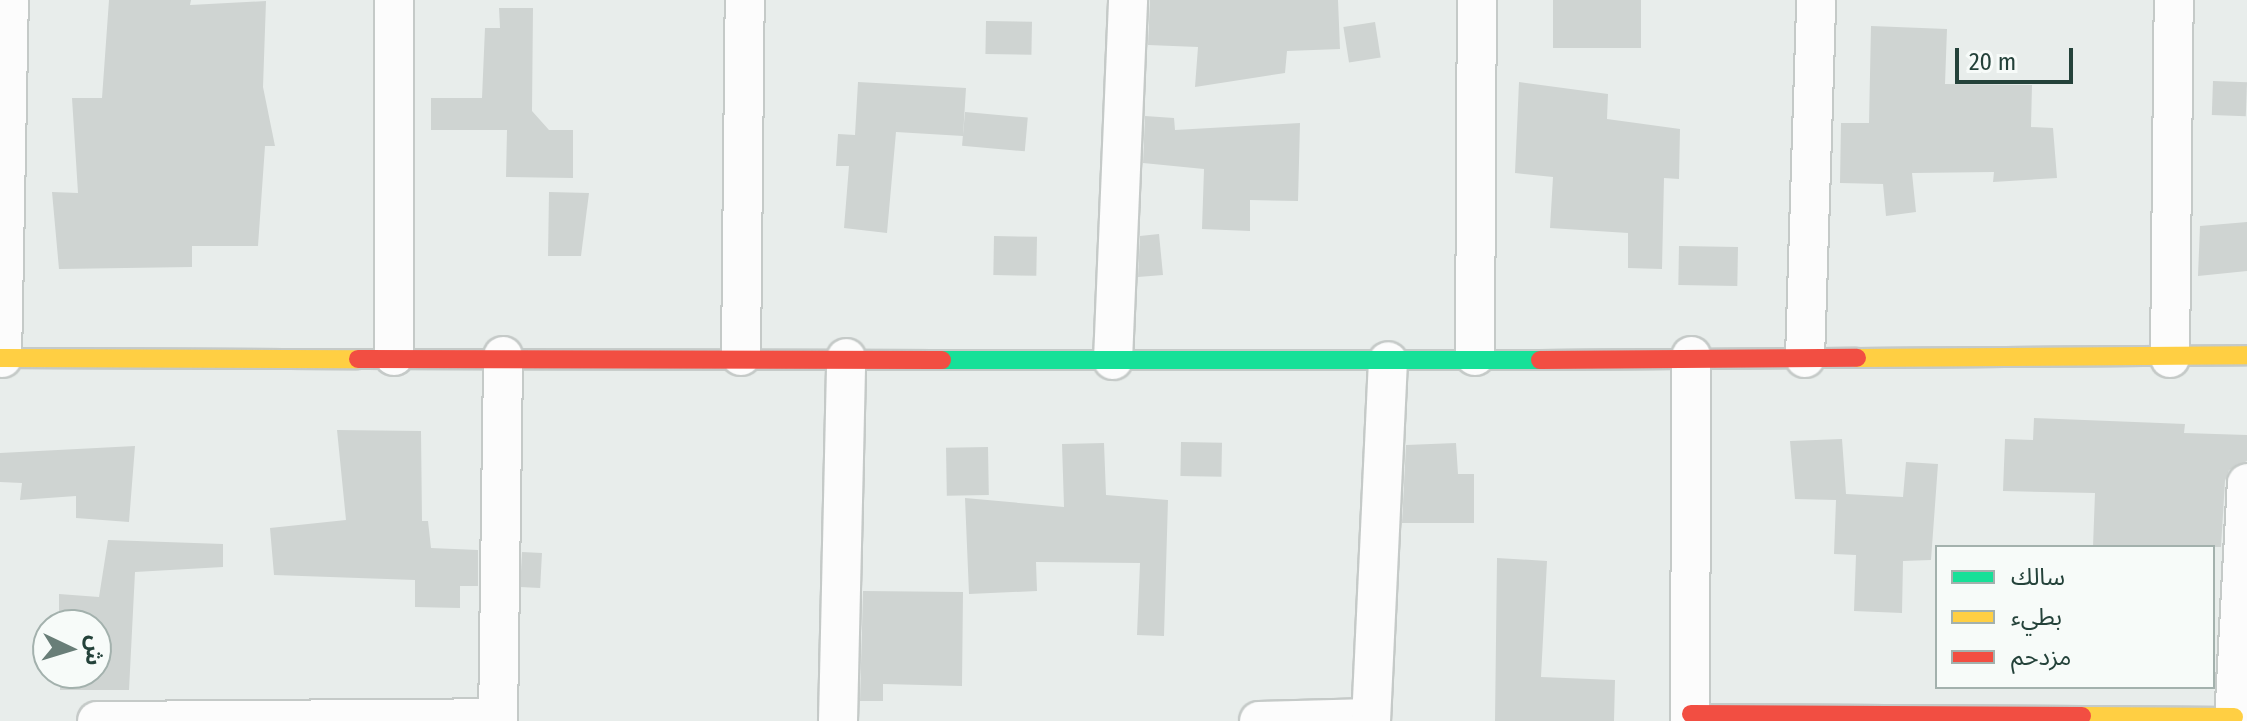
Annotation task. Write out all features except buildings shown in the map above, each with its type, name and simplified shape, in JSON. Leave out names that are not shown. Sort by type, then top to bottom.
[{"type":"main road","points":[[1,358],[112,362],[394,356],[1388,361],[1475,356],[2170,358],[2247,355]]},
{"type":"main road","points":[[1691,717],[2234,719]]},
{"type":"street","points":[[1,358],[9,0]]},
{"type":"street","points":[[394,0],[394,356]]},
{"type":"street","points":[[741,356],[745,0]]},
{"type":"street","points":[[1113,360],[1128,0]]},
{"type":"street","points":[[1475,356],[1477,0]]},
{"type":"street","points":[[1805,358],[1816,0]]},
{"type":"street","points":[[2170,358],[2174,0]]},
{"type":"street","points":[[97,721],[498,719],[503,356]]},
{"type":"street","points":[[1691,356],[1691,717]]},
{"type":"street","points":[[838,721],[846,358]]},
{"type":"street","points":[[1259,721],[1371,720],[1388,361]]},
{"type":"street","points":[[2234,719],[2247,483]]},
{"type":"traffic: fast","points":[[942,360],[1540,360]]},
{"type":"traffic: slow","points":[[1857,358],[2247,355]]},
{"type":"traffic: slow","points":[[0,358],[358,359]]},
{"type":"traffic: slow","points":[[2082,716],[2234,717]]},
{"type":"traffic: jam","points":[[1540,360],[1857,358]]},
{"type":"traffic: jam","points":[[358,359],[942,360]]},
{"type":"traffic: jam","points":[[1691,714],[2082,716]]}]
